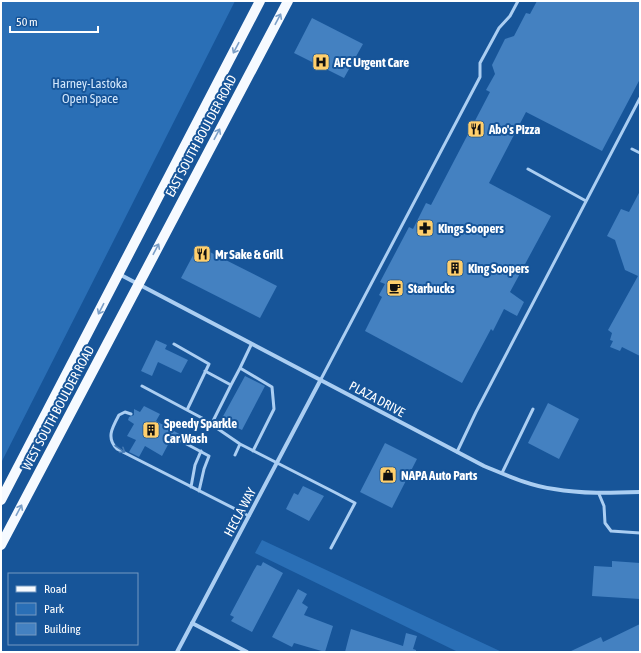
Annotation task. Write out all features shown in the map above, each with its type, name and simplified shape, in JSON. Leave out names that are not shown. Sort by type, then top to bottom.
[{"type":"main road","name":"EAST SOUTH BOULDER ROAD","points":[[119,274],[260,1]]},
{"type":"main road","name":"EAST SOUTH BOULDER ROAD","points":[[137,283],[288,1]]},
{"type":"main road","name":"WEST SOUTH BOULDER ROAD","points":[[1,500],[119,274]]},
{"type":"main road","name":"WEST SOUTH BOULDER ROAD","points":[[1,544],[137,283]]},
{"type":"street","name":"PLAZA DRIVE","points":[[119,274],[320,381],[457,452],[502,473],[522,481],[553,489],[599,494],[640,492]]},
{"type":"street","name":"HECLA WAY","points":[[177,652],[320,381]]},
{"type":"street","points":[[192,623],[247,652]]},
{"type":"lane","points":[[320,381],[480,77],[480,64],[491,42],[499,28],[510,16],[518,1]]},
{"type":"lane","points":[[457,452],[640,98]]},
{"type":"lane","points":[[632,149],[640,153]]},
{"type":"lane","points":[[528,169],[586,201]]},
{"type":"lane","points":[[174,344],[209,364],[187,410]]},
{"type":"lane","points":[[211,425],[251,345]]},
{"type":"lane","points":[[240,368],[272,387],[274,409],[253,451]]},
{"type":"lane","points":[[205,372],[231,385]]},
{"type":"lane","points":[[142,386],[187,410],[240,444],[355,503],[331,548]]},
{"type":"lane","points":[[502,473],[533,409]]},
{"type":"lane","points":[[131,414],[125,412],[119,416],[110,435],[112,443],[117,449],[249,516]]},
{"type":"lane","points":[[180,441],[209,456],[204,469],[199,491]]},
{"type":"lane","points":[[235,455],[240,444]]},
{"type":"lane","points":[[191,487],[195,465],[201,452]]},
{"type":"lane","points":[[599,494],[604,506],[605,523],[611,531],[640,533]]},
{"type":"green space","name":"Harney-Lastoka Open Space","points":[[1,1],[235,1],[1,463]]},
{"type":"green space","points":[[262,540],[502,652],[458,652],[255,553]]},
{"type":"building","points":[[537,1],[640,1],[640,79],[602,151],[526,112],[489,183],[551,216],[510,292],[524,302],[517,316],[504,309],[493,331],[491,329],[462,383],[365,331],[382,297],[379,295],[385,284],[380,282],[409,227],[413,229],[426,203],[431,205],[490,92],[486,90],[495,74],[492,65],[505,39],[514,36],[526,13],[530,14]]},
{"type":"building","points":[[312,18],[363,44],[344,78],[294,53]]},
{"type":"building","points":[[640,191],[640,356],[622,347],[620,351],[610,347],[613,341],[610,340],[612,333],[608,330],[638,276],[625,270],[615,240],[607,236],[621,209],[629,212]]},
{"type":"building","points":[[198,246],[277,286],[260,318],[181,278]]},
{"type":"building","points":[[156,340],[167,345],[165,349],[188,360],[181,373],[158,362],[152,376],[141,371]]},
{"type":"building","points":[[245,376],[265,386],[242,430],[221,420]]},
{"type":"building","points":[[548,403],[579,419],[559,459],[528,443]]},
{"type":"building","name":"Speedy Sparkle Car Wash","points":[[144,406],[160,414],[156,421],[183,436],[179,439],[178,445],[170,441],[162,456],[145,446],[139,457],[129,452],[136,440],[127,436],[134,424],[128,420],[129,417],[134,415],[134,409],[140,412]]},
{"type":"building","name":"NAPA Auto Parts","points":[[385,443],[417,459],[392,508],[360,492]]},
{"type":"building","points":[[303,486],[324,496],[309,521],[286,509],[294,493],[298,495]]},
{"type":"building","points":[[612,561],[640,563],[640,599],[592,596],[594,566],[612,567]]},
{"type":"building","points":[[263,562],[283,573],[252,632],[231,621],[234,617],[230,615],[257,565],[261,566]]},
{"type":"building","points":[[298,589],[307,594],[302,603],[308,607],[304,615],[333,626],[325,652],[294,643],[292,647],[272,637]]},
{"type":"building","points":[[640,624],[640,652],[569,652],[601,637],[603,642]]},
{"type":"building","points":[[351,629],[403,646],[406,633],[417,636],[413,649],[416,650],[416,652],[345,652]]},
{"type":"place","name":"AFC Urgent Care","points":[[321,62]]},
{"type":"place","name":"Abo's Pizza","points":[[476,129]]},
{"type":"place","name":"Kings Soopers","points":[[425,228]]},
{"type":"place","name":"Mr Sake & Grill","points":[[202,254]]},
{"type":"place","name":"King Soopers","points":[[455,268]]},
{"type":"place","name":"Starbucks","points":[[395,288]]},
{"type":"place","name":"Speedy Sparkle Car Wash","points":[[151,430]]},
{"type":"place","name":"NAPA Auto Parts","points":[[388,475]]}]
